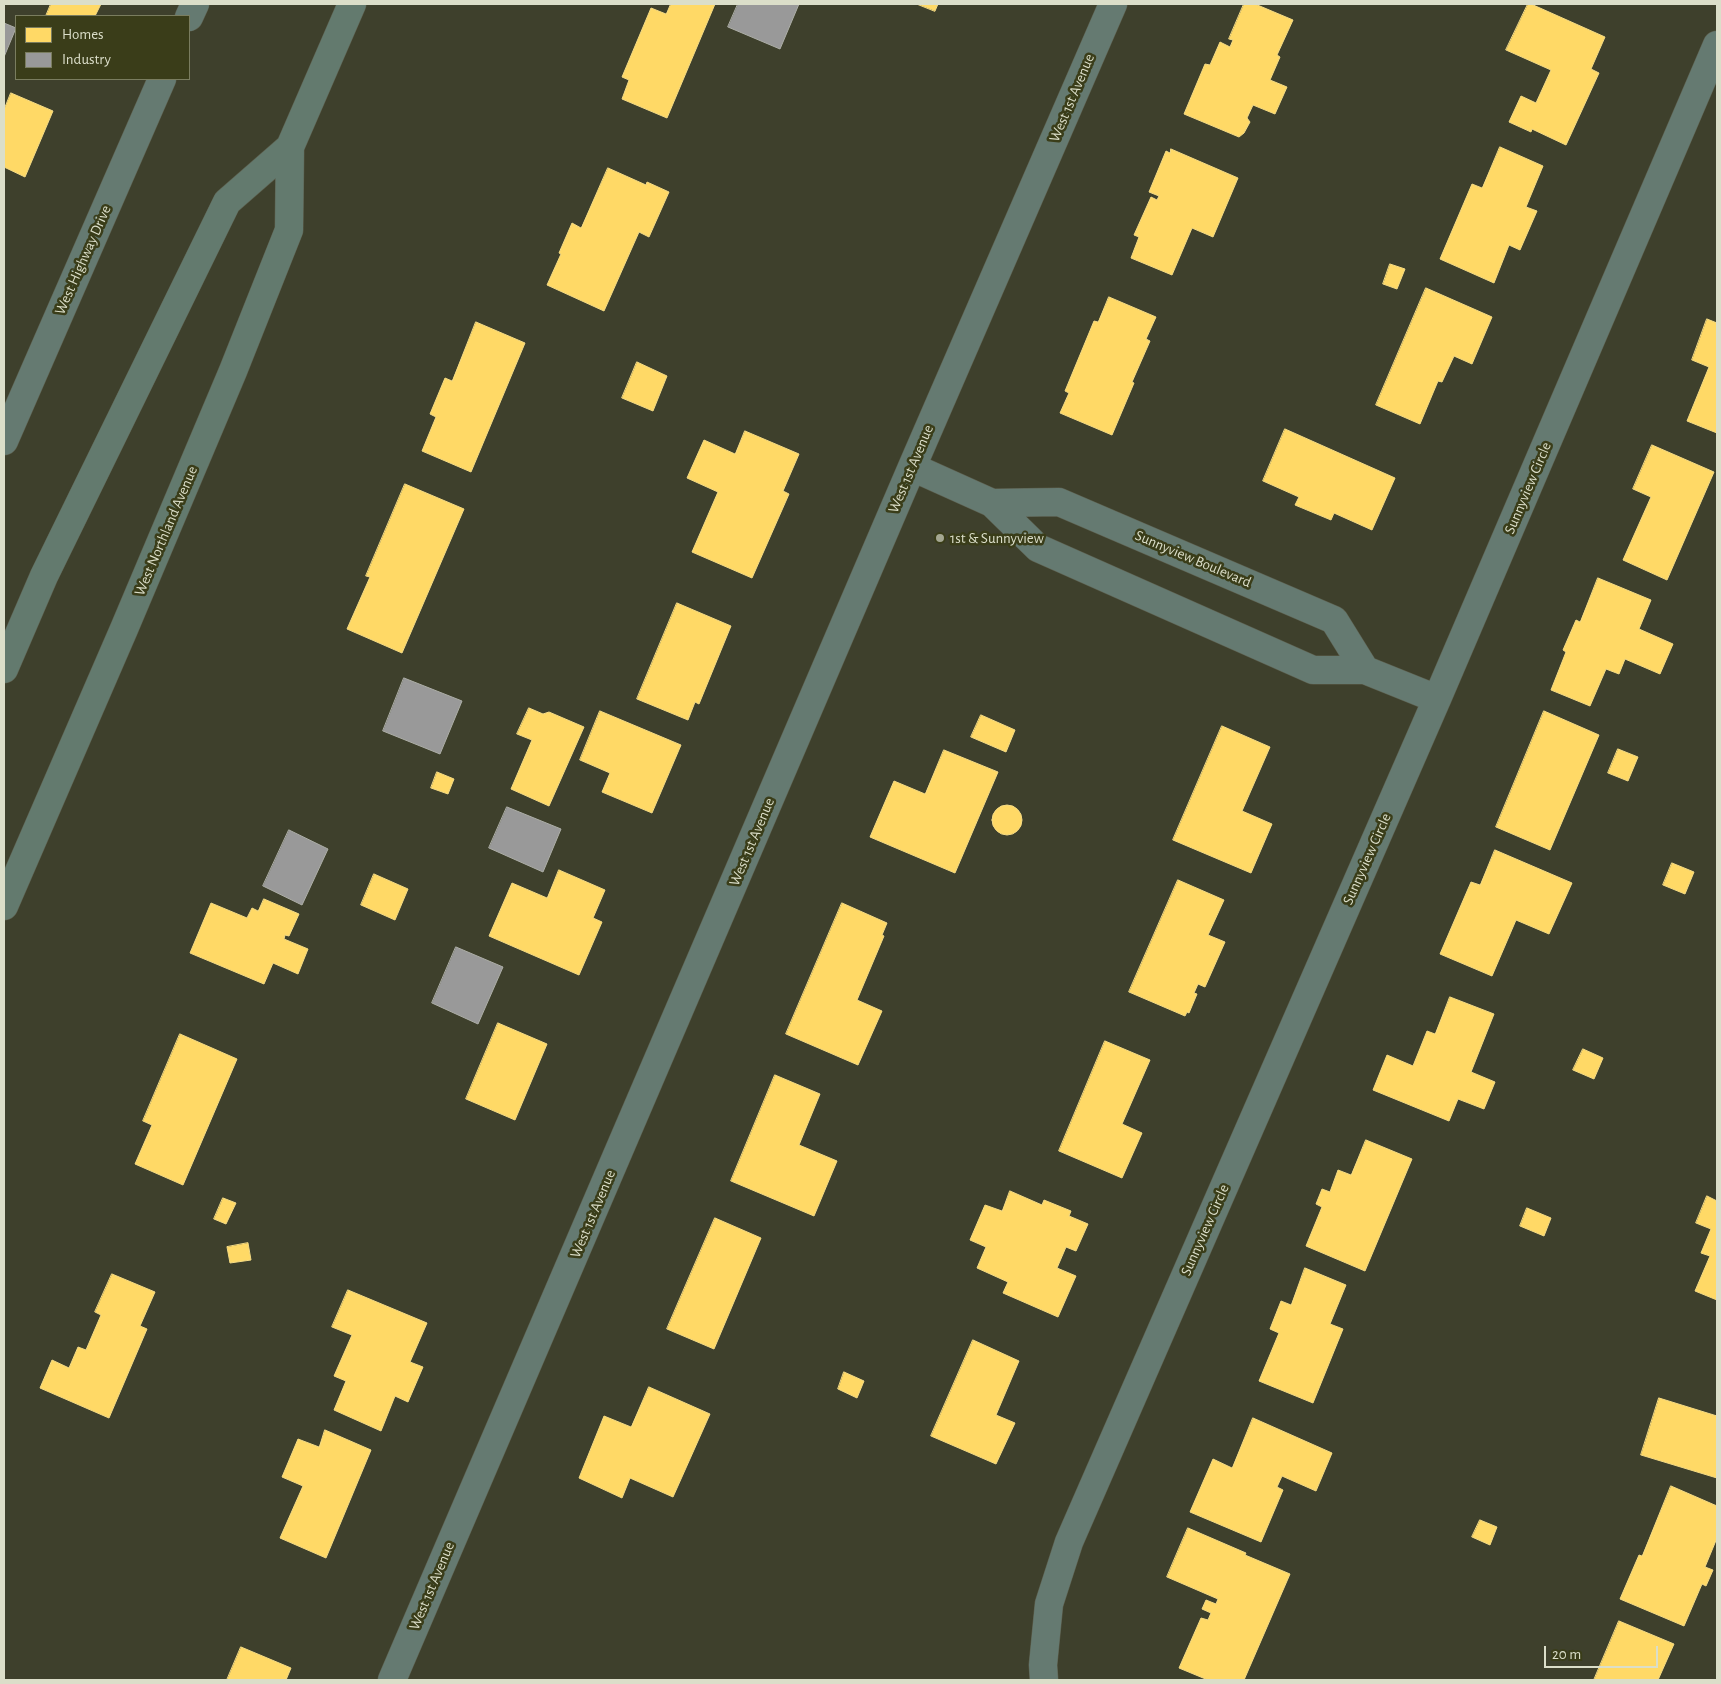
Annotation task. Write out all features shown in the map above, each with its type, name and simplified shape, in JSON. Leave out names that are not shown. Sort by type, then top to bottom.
[{"type":"main road","name":"West Northland Avenue","points":[[4,906],[225,390],[289,230],[290,147],[352,4]]},
{"type":"main road","name":"West Northland Avenue","points":[[4,669],[44,576],[227,202],[290,147]]},
{"type":"street","name":"West 1st Avenue","points":[[392,1680],[912,467],[1113,4]]},
{"type":"street","name":"Sunnyview Circle","points":[[1044,1680],[1043,1665],[1049,1604],[1069,1542],[1437,700],[1717,45]]},
{"type":"street","name":"West Highway Drive","points":[[4,441],[162,80]]},
{"type":"street","name":"Sunnyview Boulevard","points":[[912,467],[992,503],[1038,548],[1312,670],[1365,670],[1437,700]]},
{"type":"street","name":"Sunnyview Boulevard","points":[[992,503],[1059,502],[1334,620],[1365,670]]},
{"type":"building: Homes","points":[[51,4],[101,4],[96,15],[46,15]]},
{"type":"building: Homes","points":[[671,4],[715,4],[667,118],[622,99],[629,80],[622,77],[651,8],[666,14]]},
{"type":"building: Homes","points":[[917,4],[938,4],[935,11]]},
{"type":"building: Homes","points":[[1244,4],[1255,4],[1293,20],[1277,55],[1280,57],[1270,80],[1287,87],[1275,114],[1253,105],[1247,118],[1250,122],[1244,133],[1239,137],[1184,114],[1205,64],[1210,65],[1220,42],[1230,47],[1233,40],[1229,39]]},
{"type":"building: Homes","points":[[1528,4],[1605,37],[1591,69],[1599,73],[1566,145],[1532,129],[1531,132],[1509,122],[1521,96],[1536,103],[1551,70],[1506,50]]},
{"type":"building: Homes","points":[[11,93],[53,111],[25,177],[4,167],[4,110]]},
{"type":"building: Homes","points":[[1500,147],[1543,166],[1526,207],[1537,211],[1520,250],[1509,245],[1494,283],[1440,259],[1472,184],[1482,188]]},
{"type":"building: Homes","points":[[1171,149],[1238,178],[1213,237],[1192,228],[1172,275],[1131,258],[1139,237],[1134,235],[1151,197],[1157,200],[1159,196],[1149,192],[1166,151],[1170,153]]},
{"type":"building: Homes","points":[[608,168],[646,185],[647,182],[669,192],[649,237],[639,232],[604,311],[547,285],[572,223],[581,228]]},
{"type":"building: Homes","points":[[1390,264],[1405,269],[1397,289],[1383,284]]},
{"type":"building: Homes","points":[[1426,288],[1492,317],[1472,364],[1454,356],[1442,382],[1438,381],[1420,424],[1376,405]]},
{"type":"building: Homes","points":[[1109,297],[1156,317],[1146,339],[1150,341],[1112,435],[1060,413],[1069,393],[1065,391],[1094,321],[1098,322]]},
{"type":"building: Homes","points":[[1707,319],[1717,323],[1717,433],[1687,421],[1709,367],[1692,360]]},
{"type":"building: Homes","points":[[476,322],[525,343],[471,472],[422,451],[436,417],[430,414],[445,378],[452,381]]},
{"type":"building: Homes","points":[[637,362],[667,376],[653,411],[622,398]]},
{"type":"building: Homes","points":[[1285,429],[1395,478],[1372,530],[1334,513],[1331,520],[1295,505],[1299,497],[1263,481]]},
{"type":"building: Homes","points":[[745,431],[799,454],[783,491],[789,494],[752,578],[692,552],[718,492],[687,478],[704,440],[735,454]]},
{"type":"building: Homes","points":[[1652,445],[1714,472],[1667,580],[1623,560],[1651,497],[1633,489]]},
{"type":"building: Homes","points":[[405,484],[464,509],[402,653],[347,629],[370,577],[366,576]]},
{"type":"building: Homes","points":[[1598,578],[1651,600],[1639,629],[1673,644],[1660,674],[1625,659],[1619,674],[1606,669],[1590,706],[1551,690],[1566,652],[1563,650],[1576,620],[1580,622]]},
{"type":"building: Homes","points":[[677,603],[731,626],[699,704],[695,702],[688,720],[637,699]]},
{"type":"building: Homes","points":[[529,708],[543,714],[549,712],[584,727],[549,806],[511,789],[532,740],[517,734]]},
{"type":"building: Homes","points":[[600,711],[681,745],[652,813],[602,792],[610,773],[580,760]]},
{"type":"building: Homes","points":[[1544,711],[1599,735],[1550,850],[1496,827]]},
{"type":"building: Homes","points":[[981,715],[1015,730],[1006,752],[971,737]]},
{"type":"building: Homes","points":[[1222,726],[1270,747],[1242,811],[1272,824],[1251,873],[1173,840]]},
{"type":"building: Homes","points":[[1618,749],[1638,757],[1628,781],[1608,773]]},
{"type":"building: Homes","points":[[944,750],[998,772],[955,873],[870,837],[894,781],[925,794]]},
{"type":"building: Homes","points":[[437,772],[454,779],[448,794],[431,788]]},
{"type":"building: Homes","points":[[1007,805],[1018,809],[1022,820],[1018,831],[1007,835],[996,831],[992,820],[996,809]]},
{"type":"building: Homes","points":[[1495,850],[1572,883],[1549,934],[1516,920],[1492,976],[1440,954],[1471,882],[1480,885]]},
{"type":"building: Homes","points":[[1672,863],[1694,872],[1685,894],[1663,885]]},
{"type":"building: Homes","points":[[559,870],[605,890],[593,918],[602,922],[579,975],[489,936],[512,883],[547,898]]},
{"type":"building: Homes","points":[[374,874],[408,889],[395,920],[361,905]]},
{"type":"building: Homes","points":[[1178,880],[1224,900],[1208,935],[1225,942],[1205,987],[1198,984],[1194,993],[1197,994],[1189,1013],[1187,1012],[1185,1016],[1129,992]]},
{"type":"building: Homes","points":[[264,899],[299,914],[289,936],[285,935],[284,939],[308,949],[298,974],[273,963],[264,984],[190,953],[211,903],[247,918],[252,908],[258,911]]},
{"type":"building: Homes","points":[[842,903],[887,923],[882,935],[884,936],[857,1000],[882,1011],[858,1065],[786,1034]]},
{"type":"building: Homes","points":[[1450,997],[1494,1014],[1471,1072],[1495,1082],[1484,1109],[1458,1099],[1449,1121],[1373,1090],[1387,1055],[1413,1066],[1427,1031],[1435,1034]]},
{"type":"building: Homes","points":[[498,1023],[547,1044],[515,1120],[466,1099]]},
{"type":"building: Homes","points":[[180,1034],[237,1059],[183,1185],[135,1164],[152,1125],[143,1121]]},
{"type":"building: Homes","points":[[1105,1041],[1150,1060],[1122,1124],[1142,1133],[1122,1178],[1059,1151]]},
{"type":"building: Homes","points":[[1583,1049],[1603,1058],[1594,1079],[1573,1070]]},
{"type":"building: Homes","points":[[775,1075],[820,1094],[799,1145],[837,1161],[814,1216],[731,1181]]},
{"type":"building: Homes","points":[[1366,1140],[1412,1159],[1365,1271],[1306,1246],[1322,1207],[1316,1204],[1322,1189],[1330,1192],[1338,1170],[1351,1175]]},
{"type":"building: Homes","points":[[1010,1191],[1042,1205],[1044,1200],[1071,1211],[1069,1216],[1088,1224],[1076,1251],[1066,1247],[1057,1268],[1076,1276],[1058,1317],[1003,1293],[1008,1282],[977,1268],[986,1247],[970,1240],[985,1205],[1002,1211]]},
{"type":"building: Homes","points":[[1707,1196],[1717,1201],[1717,1300],[1695,1291],[1710,1256],[1701,1253],[1711,1229],[1696,1223]]},
{"type":"building: Homes","points":[[223,1198],[236,1203],[226,1224],[214,1219]]},
{"type":"building: Homes","points":[[1527,1208],[1551,1218],[1544,1236],[1520,1226]]},
{"type":"building: Homes","points":[[715,1218],[761,1238],[714,1349],[667,1329]]},
{"type":"building: Homes","points":[[248,1243],[251,1260],[230,1263],[227,1247]]},
{"type":"building: Homes","points":[[1305,1268],[1346,1285],[1330,1324],[1343,1329],[1313,1403],[1259,1381],[1279,1333],[1270,1329],[1281,1301],[1291,1305]]},
{"type":"building: Homes","points":[[112,1274],[155,1292],[140,1326],[147,1329],[109,1418],[40,1388],[52,1360],[69,1368],[78,1347],[86,1350],[101,1315],[95,1312]]},
{"type":"building: Homes","points":[[348,1290],[427,1323],[410,1362],[423,1367],[408,1402],[395,1396],[381,1431],[334,1410],[346,1381],[334,1376],[352,1335],[332,1327]]},
{"type":"building: Homes","points":[[973,1340],[1019,1361],[996,1415],[1015,1423],[996,1464],[931,1436]]},
{"type":"building: Homes","points":[[844,1372],[864,1381],[857,1398],[838,1389]]},
{"type":"building: Homes","points":[[649,1387],[710,1414],[673,1497],[630,1478],[622,1498],[579,1478],[604,1416],[631,1427]]},
{"type":"building: Homes","points":[[1659,1398],[1717,1416],[1717,1478],[1641,1455]]},
{"type":"building: Homes","points":[[1253,1418],[1332,1453],[1316,1491],[1282,1476],[1277,1487],[1283,1490],[1261,1542],[1190,1512],[1213,1459],[1232,1468]]},
{"type":"building: Homes","points":[[325,1430],[371,1450],[326,1558],[280,1538],[303,1486],[282,1477],[298,1439],[319,1447]]},
{"type":"building: Homes","points":[[1671,1486],[1717,1506],[1717,1538],[1705,1567],[1713,1570],[1706,1586],[1702,1584],[1684,1626],[1620,1599],[1639,1555],[1642,1556]]},
{"type":"building: Homes","points":[[1480,1520],[1497,1527],[1490,1545],[1472,1537]]},
{"type":"building: Homes","points":[[1188,1528],[1290,1574],[1244,1680],[1208,1680],[1179,1668],[1201,1618],[1208,1620],[1211,1613],[1202,1609],[1206,1600],[1216,1604],[1218,1599],[1167,1577]]},
{"type":"building: Homes","points":[[1619,1621],[1674,1644],[1658,1680],[1594,1680]]},
{"type":"building: Homes","points":[[241,1647],[291,1668],[286,1680],[227,1680]]},
{"type":"building: Industry","points":[[738,4],[799,4],[780,49],[728,27]]},
{"type":"building: Industry","points":[[4,23],[15,28],[15,30],[4,57]]},
{"type":"building: Industry","points":[[404,678],[462,701],[440,754],[383,731]]},
{"type":"building: Industry","points":[[507,807],[561,829],[543,872],[489,848]]},
{"type":"building: Industry","points":[[289,830],[328,849],[302,905],[263,886]]},
{"type":"building: Industry","points":[[456,947],[503,967],[478,1024],[432,1003]]},
{"type":"place","name":"1st & Sunnyview","points":[[940,538]]}]
